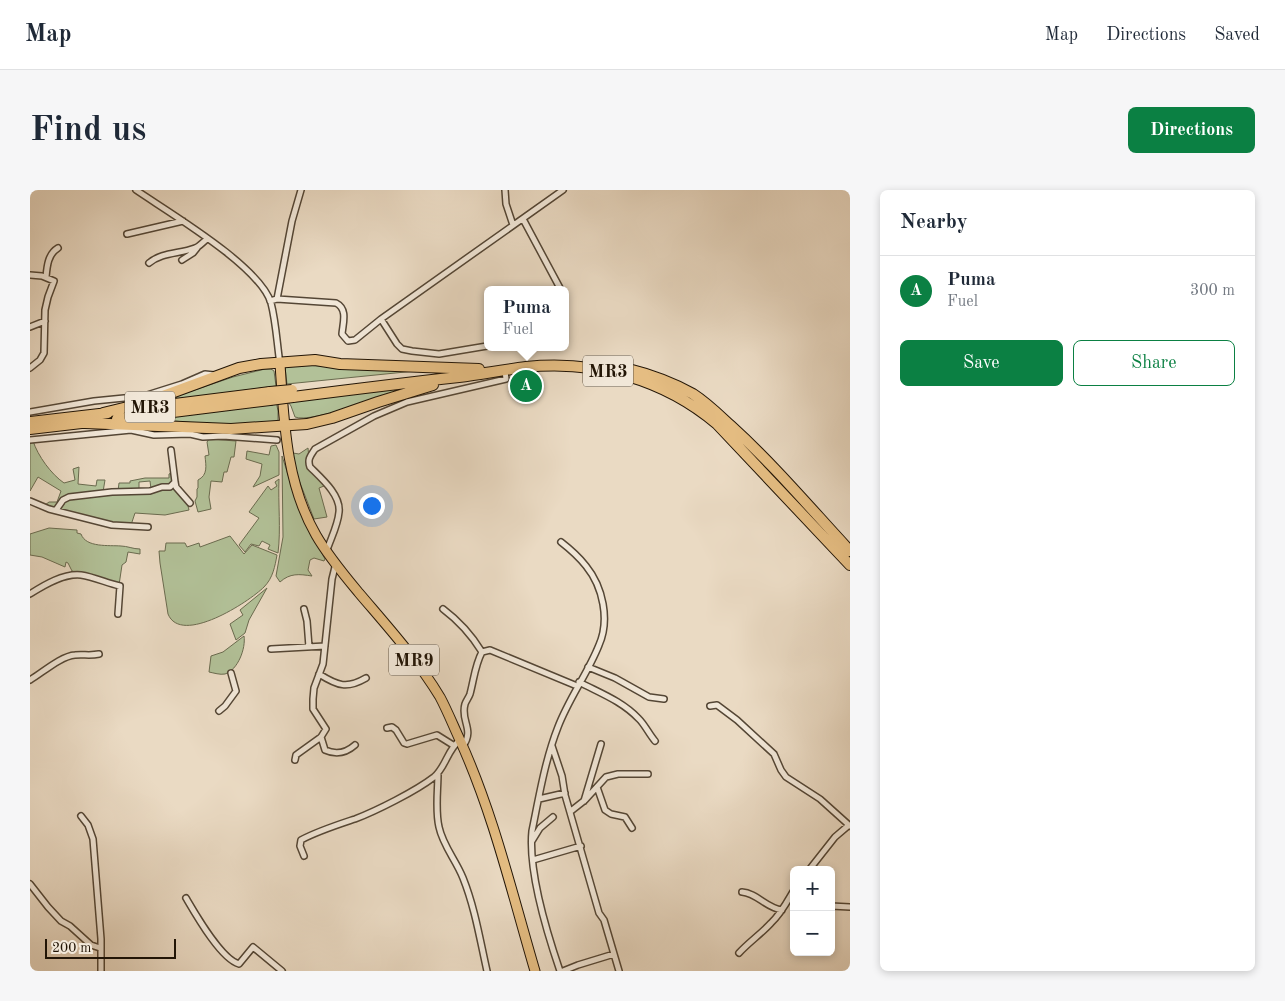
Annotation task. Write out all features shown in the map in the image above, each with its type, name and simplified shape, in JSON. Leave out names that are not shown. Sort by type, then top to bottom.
[{"type":"highway","points":[[103,413],[144,404],[239,368],[315,360],[340,364],[480,376]]},
{"type":"highway","name":"MR3","points":[[480,376],[527,362],[572,360],[596,362],[626,369],[652,376],[680,388],[706,404],[744,438],[850,551]]},
{"type":"highway","name":"MR3","points":[[30,429],[86,423],[292,393],[480,376],[527,367],[572,366],[594,369],[634,378],[675,395],[701,411],[717,424],[850,565]]},
{"type":"highway","points":[[86,423],[231,429],[307,424],[332,418],[433,385],[480,376]]},
{"type":"highway","name":"MR3","points":[[30,422],[270,396]]},
{"type":"main road","name":"MR9","points":[[280,364],[284,426],[293,478],[304,510],[317,536],[336,563],[411,655],[440,698],[459,744],[473,769],[494,827],[535,971]]},
{"type":"street","points":[[136,190],[183,221],[242,265],[263,289],[270,301],[280,364]]},
{"type":"street","points":[[277,299],[292,221],[301,190]]},
{"type":"street","points":[[505,190],[506,204],[513,225]]},
{"type":"street","points":[[270,301],[277,299],[336,303],[342,306],[344,311],[342,334],[348,341],[355,340],[380,319],[563,190]]},
{"type":"street","points":[[523,219],[558,286]]},
{"type":"street","points":[[127,234],[183,221]]},
{"type":"street","points":[[182,260],[193,253],[207,239]]},
{"type":"street","points":[[46,277],[50,256],[58,248]]},
{"type":"street","points":[[149,263],[165,255],[197,248]]},
{"type":"street","points":[[30,275],[46,277],[54,281],[48,297],[44,353],[40,360],[30,368]]},
{"type":"street","points":[[380,319],[402,349],[439,354],[484,346]]},
{"type":"street","points":[[30,327],[45,321]]},
{"type":"street","points":[[30,412],[94,400],[144,396],[182,384],[205,374],[219,376]]},
{"type":"street","points":[[327,550],[339,513],[339,505],[335,497],[310,467],[309,457],[315,449],[374,416],[480,376]]},
{"type":"street","points":[[30,440],[131,430],[154,435],[190,434],[203,437],[224,436],[277,440]]},
{"type":"street","points":[[171,450],[176,487],[190,503]]},
{"type":"street","points":[[56,510],[63,500],[69,497],[112,492],[150,491],[162,487],[170,487],[175,482]]},
{"type":"street","points":[[30,501],[112,525],[148,527]]},
{"type":"street","points":[[561,542],[587,566],[598,587],[604,609],[605,623],[600,644],[557,728],[539,799],[531,843],[533,860],[539,896],[561,971],[614,954]]},
{"type":"street","points":[[295,760],[296,755],[321,737],[326,729],[313,709],[313,699],[323,664],[332,579],[336,563]]},
{"type":"street","points":[[30,594],[51,582],[65,577],[80,575],[120,586],[118,614]]},
{"type":"street","points":[[304,609],[309,647]]},
{"type":"street","points":[[443,609],[460,622],[473,637],[482,652]]},
{"type":"street","points":[[271,649],[325,646]]},
{"type":"street","points":[[304,856],[300,846],[301,840],[357,818],[402,796],[438,773],[459,744],[469,734],[464,715],[465,703],[470,694],[478,659],[482,652],[490,650],[611,697],[631,712],[644,725],[654,741]]},
{"type":"street","points":[[30,680],[66,657],[99,654]]},
{"type":"street","points":[[588,667],[615,678],[650,697],[664,699]]},
{"type":"street","points":[[219,712],[226,706],[236,690],[231,673]]},
{"type":"street","points":[[319,674],[330,681],[342,685],[353,685],[366,678]]},
{"type":"street","points":[[710,706],[717,705],[737,720],[774,754],[786,777],[820,799],[850,826],[835,837],[812,866]]},
{"type":"street","points":[[387,728],[392,727],[396,730],[404,743],[407,744],[438,735],[459,744]]},
{"type":"street","points":[[321,737],[325,750],[331,753],[348,751],[355,745]]},
{"type":"street","points":[[583,801],[601,744]]},
{"type":"street","points":[[552,746],[599,913],[604,920],[620,971]]},
{"type":"street","points":[[438,773],[438,823],[440,834],[444,845],[463,878],[476,922],[487,971]]},
{"type":"street","points":[[571,811],[606,778],[614,774],[648,774]]},
{"type":"street","points":[[597,788],[605,810],[612,814],[626,817],[632,828]]},
{"type":"street","points":[[539,799],[565,793]]},
{"type":"street","points":[[81,816],[88,825],[93,839],[101,939],[101,971]]},
{"type":"street","points":[[531,843],[540,828],[552,818]]},
{"type":"street","points":[[533,860],[581,846]]},
{"type":"street","points":[[30,884],[61,921],[70,926],[91,945],[100,948]]},
{"type":"street","points":[[742,892],[755,896],[774,909],[782,910]]},
{"type":"street","points":[[186,898],[204,927],[232,961],[239,964],[252,948],[282,971]]},
{"type":"street","points":[[739,953],[771,924],[790,898]]},
{"type":"street","points":[[835,906],[850,906]]},
{"type":"green space","points":[[303,365],[415,371],[287,384],[285,367]]},
{"type":"green space","points":[[265,369],[274,371],[276,386],[159,402],[233,377]]},
{"type":"green space","points":[[414,386],[334,412],[304,418],[295,417],[287,400]]},
{"type":"green space","points":[[276,401],[278,421],[262,424],[228,425],[141,418]]},
{"type":"green space","points":[[209,439],[236,441],[234,457],[231,457],[227,472],[224,472],[222,482],[211,481],[209,497],[211,509],[198,512],[195,501],[198,480],[205,473],[205,456],[209,455],[207,442]]},
{"type":"green space","points":[[30,441],[33,441],[38,453],[50,470],[64,483],[75,480],[73,469],[79,467],[78,484],[96,486],[97,480],[105,480],[103,492],[70,496],[55,509],[45,505],[49,502],[57,502],[61,491],[38,477],[30,491]]},
{"type":"green space","points":[[276,445],[279,452],[279,475],[253,487],[260,476],[262,464],[246,459],[247,451],[269,455],[271,446]]},
{"type":"green space","points":[[308,448],[310,470],[324,486],[319,488],[327,517],[314,519],[297,475],[293,453],[299,454]]},
{"type":"green space","points":[[282,456],[300,512],[325,559],[324,561],[314,558],[310,560],[308,570],[312,576],[295,575],[287,577],[280,582],[276,576],[283,537]]},
{"type":"green space","points":[[171,473],[174,481],[170,486],[151,489],[150,481],[139,482],[139,489],[118,491],[119,483],[130,483],[130,481],[145,478],[169,478]]},
{"type":"green space","points":[[279,479],[278,553],[268,549],[270,545],[262,541],[259,546],[251,544],[245,552],[239,545],[259,518],[249,512],[268,486],[271,490],[277,486],[275,482]]},
{"type":"green space","points":[[175,484],[187,502],[189,510],[165,515],[135,513],[131,525],[110,523],[59,509],[66,499],[121,494]]},
{"type":"green space","points":[[49,528],[77,530],[77,533],[93,544],[140,549],[140,554],[128,552],[126,562],[122,565],[119,585],[72,571],[66,562],[65,567],[42,557],[30,555],[30,534]]},
{"type":"green space","points":[[230,536],[244,554],[252,545],[277,555],[270,580],[256,594],[230,611],[215,618],[186,625],[175,623],[168,614],[159,551],[165,551],[166,543],[185,543],[187,547],[199,543],[200,547]]},
{"type":"green space","points":[[267,588],[249,620],[245,633],[236,640],[230,624],[243,615],[240,610]]},
{"type":"green space","points":[[244,636],[244,646],[234,668],[225,674],[209,672],[211,656],[223,652]]},
{"type":"place","name":"Puma","points":[[526,386]]}]
